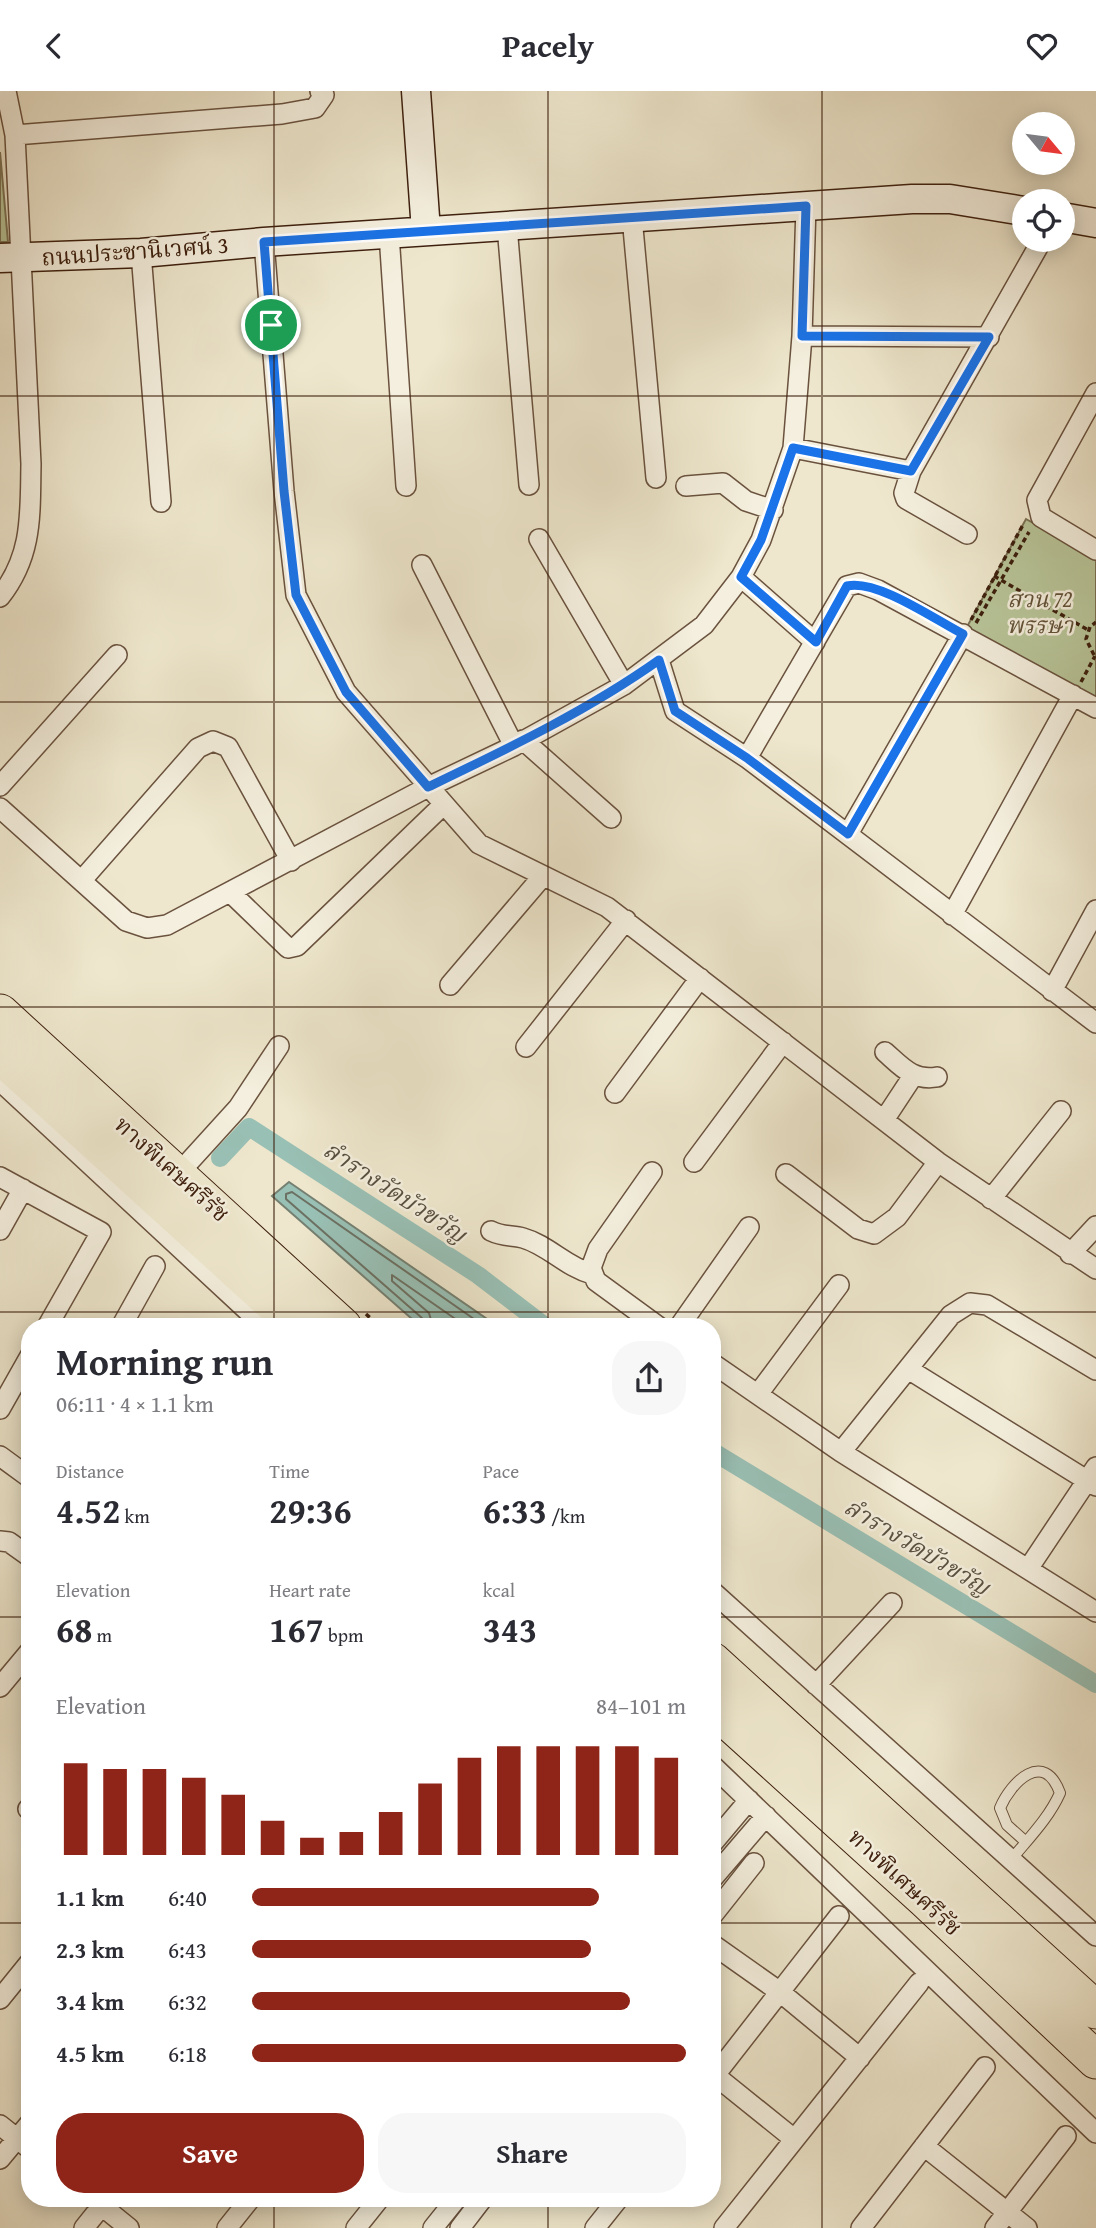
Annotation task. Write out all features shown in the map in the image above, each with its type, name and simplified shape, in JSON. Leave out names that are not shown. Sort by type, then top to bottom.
[{"type":"highway","name":"ทางพิเศษศรีรัช","points":[[0,1013],[333,1318]]},
{"type":"highway","name":"ทางพิเศษศรีรัช","points":[[0,1055],[289,1318]]},
{"type":"highway","name":"ทางพิเศษศรีรัช","points":[[721,1669],[1096,2010]]},
{"type":"highway","name":"ทางพิเศษศรีรัช","points":[[721,1714],[925,1899],[1096,2060]]},
{"type":"street","points":[[0,597],[22,563],[30,515],[31,464],[10,258],[15,135],[6,91]]},
{"type":"street","points":[[15,135],[282,114],[315,108],[324,95],[320,91]]},
{"type":"street","points":[[416,91],[426,231]]},
{"type":"street","name":"ถนนประชานิเวศน์ 3","points":[[10,258],[141,253],[264,242],[806,206],[950,199],[1012,209]]},
{"type":"street","points":[[0,808],[126,921],[147,928],[167,925],[428,787],[518,743],[624,685],[659,660],[704,625],[741,577],[773,510],[793,448],[802,336],[806,206]]},
{"type":"street","points":[[632,217],[656,478]]},
{"type":"street","points":[[1075,219],[1096,223]]},
{"type":"street","points":[[507,226],[529,485]]},
{"type":"street","points":[[389,234],[406,487]]},
{"type":"street","points":[[264,242],[284,491],[296,595],[346,692],[442,806],[479,844],[542,877],[593,899],[626,921],[938,1162],[1070,1254],[1096,1269]]},
{"type":"street","points":[[967,534],[906,499],[904,493],[911,471],[1035,252]]},
{"type":"street","points":[[141,253],[161,502]]},
{"type":"street","points":[[802,336],[989,337]]},
{"type":"street","points":[[1096,393],[1037,500],[1041,517],[1096,550]]},
{"type":"street","points":[[793,448],[911,471]]},
{"type":"street","points":[[685,486],[723,483],[746,501],[773,510]]},
{"type":"street","points":[[539,539],[624,685]]},
{"type":"street","points":[[422,565],[518,743],[611,818]]},
{"type":"street","points":[[741,577],[816,642]]},
{"type":"street","points":[[747,758],[847,586],[859,583],[968,632],[1096,708]]},
{"type":"street","points":[[848,834],[968,632]]},
{"type":"street","points":[[0,786],[117,655]]},
{"type":"street","points":[[659,660],[675,711],[747,758],[1096,1023]]},
{"type":"street","points":[[952,915],[1073,695]]},
{"type":"street","points":[[82,880],[198,748],[214,741],[228,747],[291,861]]},
{"type":"street","points":[[232,893],[278,941],[292,949],[442,806]]},
{"type":"street","points":[[450,985],[542,877]]},
{"type":"street","points":[[1052,991],[1096,910]]},
{"type":"street","points":[[526,1047],[626,921]]},
{"type":"street","points":[[615,1093],[700,978]]},
{"type":"street","points":[[694,1162],[783,1042]]},
{"type":"street","points":[[188,1163],[237,1108],[279,1046]]},
{"type":"street","points":[[885,1052],[913,1076],[922,1080],[937,1077]]},
{"type":"street","points":[[884,1120],[913,1076]]},
{"type":"street","points":[[0,1081],[255,1318]]},
{"type":"street","points":[[991,1199],[1060,1111]]},
{"type":"street","points":[[786,1174],[858,1229],[874,1234],[897,1217],[938,1162]]},
{"type":"street","points":[[592,1274],[598,1249],[652,1171]]},
{"type":"street","points":[[0,1177],[101,1232],[52,1318]]},
{"type":"street","points":[[0,1230],[23,1189]]},
{"type":"street","points":[[1070,1254],[1096,1226]]},
{"type":"street","points":[[685,1318],[749,1227]]},
{"type":"street","points":[[491,1231],[509,1238],[527,1239],[577,1269],[592,1274],[596,1281],[647,1318]]},
{"type":"street","points":[[126,1318],[155,1266]]},
{"type":"street","points":[[758,1395],[839,1285]]},
{"type":"street","points":[[841,1451],[951,1315],[970,1303],[987,1305],[1096,1370]]},
{"type":"street","points":[[721,1369],[841,1451],[1096,1612]]},
{"type":"street","points":[[908,1370],[1093,1478],[1028,1569]]},
{"type":"street","points":[[0,1409],[21,1372]]},
{"type":"street","points":[[0,1457],[21,1472]]},
{"type":"street","points":[[0,1541],[9,1542],[21,1551]]},
{"type":"street","points":[[721,1599],[1096,1936]]},
{"type":"street","points":[[816,1685],[892,1603]]},
{"type":"street","points":[[0,1687],[21,1662]]},
{"type":"street","points":[[721,1774],[1096,2133]]},
{"type":"street","points":[[721,1833],[749,1800]]},
{"type":"street","points":[[721,1868],[766,1816]]},
{"type":"street","points":[[721,1905],[754,1863]]},
{"type":"street","points":[[721,2065],[839,1916]]},
{"type":"street","points":[[721,1950],[780,1992],[860,2058]]},
{"type":"street","points":[[0,1999],[21,1973]]},
{"type":"street","points":[[724,2228],[919,1983]]},
{"type":"street","points":[[861,2228],[985,2067]]},
{"type":"street","points":[[721,2081],[794,2139]]},
{"type":"street","points":[[0,2125],[21,2142]]},
{"type":"street","points":[[1001,2220],[1066,2136]]},
{"type":"street","points":[[0,2159],[21,2145]]},
{"type":"street","points":[[923,2146],[1001,2220],[1027,2228]]},
{"type":"street","points":[[84,2228],[97,2207]]},
{"type":"street","points":[[107,2207],[129,2228]]},
{"type":"street","points":[[227,2228],[244,2207]]},
{"type":"street","points":[[356,2228],[373,2207]]},
{"type":"street","points":[[433,2228],[450,2207]]},
{"type":"street","points":[[460,2228],[476,2207]]},
{"type":"street","points":[[595,2228],[612,2207]]},
{"type":"lane","points":[[1011,1860],[1026,1842],[1049,1814],[1059,1793],[1057,1784],[1038,1770],[1030,1770],[1024,1775],[1000,1808],[1007,1825],[1026,1842]]},
{"type":"path","points":[[968,632],[1027,519]]},
{"type":"path","points":[[968,632],[1028,531],[1039,537]]},
{"type":"path","points":[[995,576],[1088,630]]},
{"type":"path","points":[[1073,695],[1096,656],[1087,646],[1088,630],[1096,622]]},
{"type":"green space","points":[[0,152],[8,242],[0,242]]},
{"type":"green space","name":"สวน 72 พรรษา","points":[[1026,519],[1096,558],[1096,709],[963,634]]},
{"type":"water","points":[[289,1182],[486,1318],[411,1318],[272,1196]]},
{"type":"waterway","name":"ลำรางวัดบัวขวัญ","points":[[220,1158],[249,1127],[478,1275],[534,1318]]},
{"type":"waterway","name":"ลำรางวัดบัวขวัญ","points":[[721,1456],[1096,1684]]},
{"type":"route","points":[[806,206],[802,336],[989,337],[911,471],[793,448],[761,540],[741,577],[816,642],[847,586],[859,583],[963,634],[848,834],[747,758],[675,711],[659,660],[624,685],[514,746],[428,787],[346,692],[296,595],[284,491],[271,325],[264,242],[806,206]]}]
